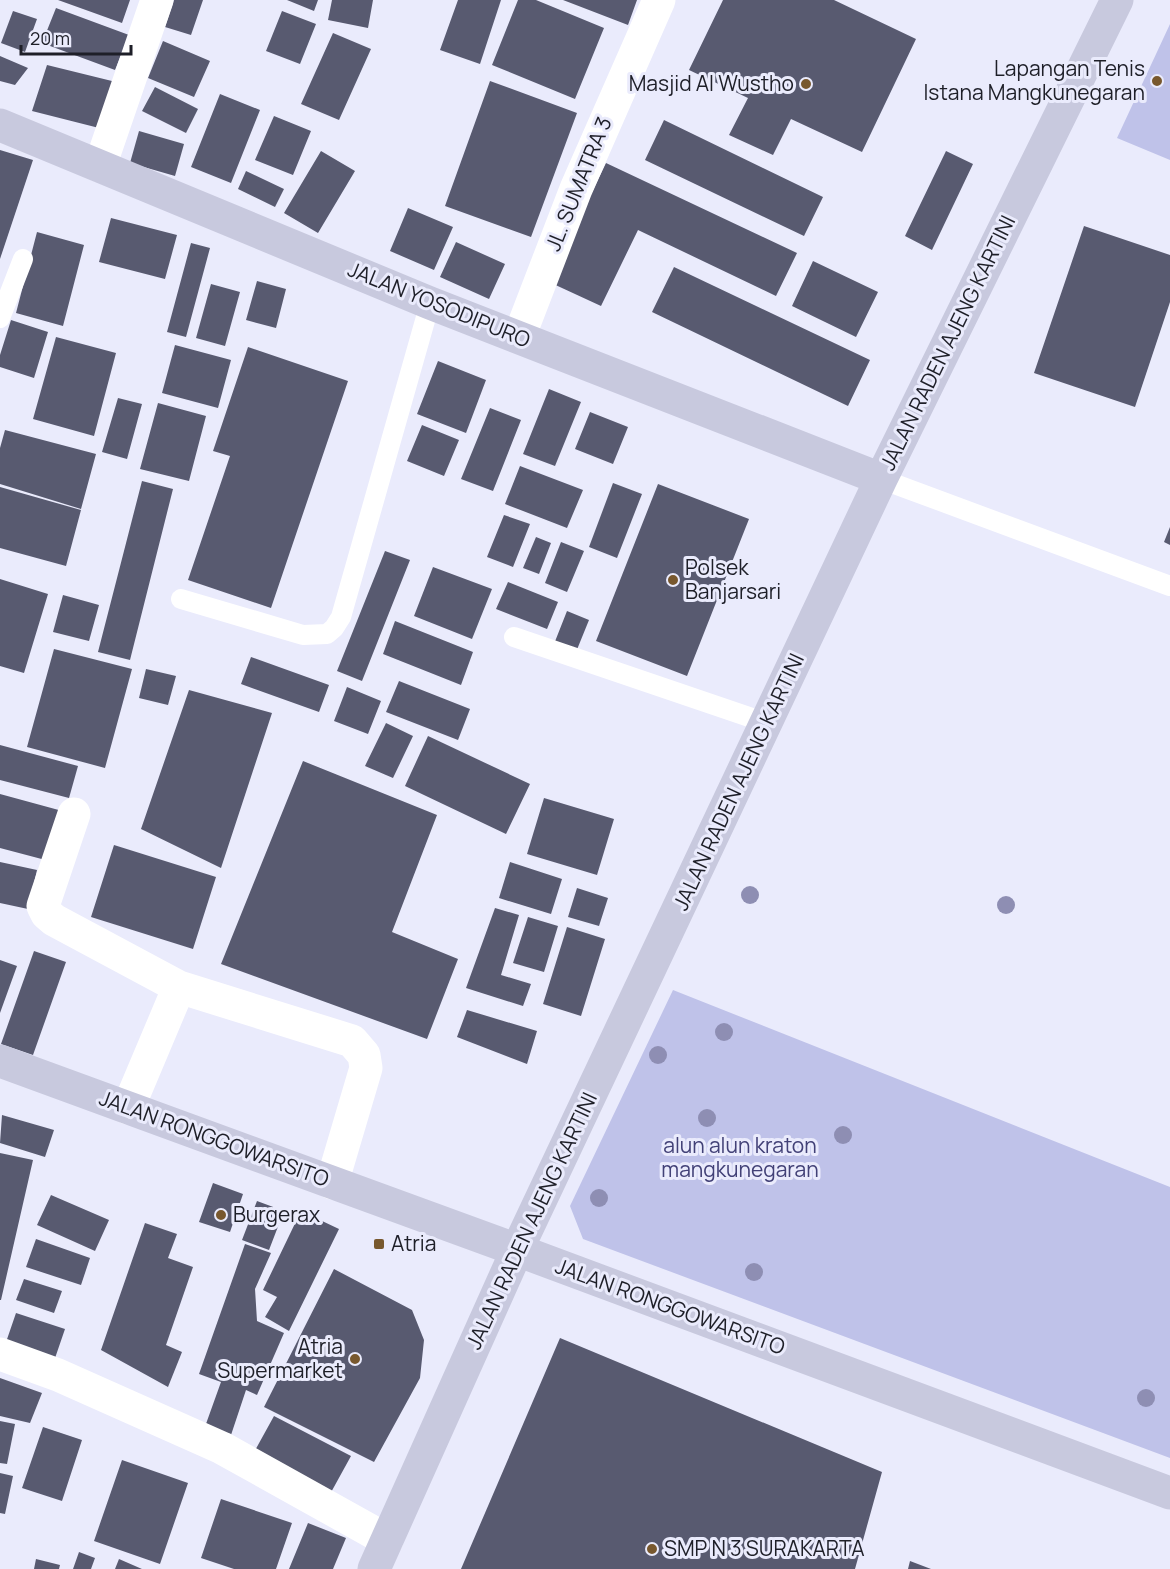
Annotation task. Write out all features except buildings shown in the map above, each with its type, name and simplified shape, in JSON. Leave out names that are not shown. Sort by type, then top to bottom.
[{"type":"main road","name":"JALAN RADEN AJENG KARTINI","points":[[380,1555],[518,1250],[881,479],[1117,0]]},
{"type":"main road","name":"JALAN YOSODIPURO","points":[[0,125],[430,303],[881,479]]},
{"type":"main road","name":"JALAN RONGGOWARSITO","points":[[0,1061],[518,1250],[1170,1493]]},
{"type":"street","points":[[100,166],[157,0]]},
{"type":"street","name":"JL. SUMATRA 3","points":[[519,337],[576,189],[659,0]]},
{"type":"street","points":[[74,814],[43,906],[54,920],[179,987],[352,1041],[364,1055],[366,1068],[332,1183]]},
{"type":"street","points":[[128,1108],[179,987]]},
{"type":"street","points":[[0,1354],[58,1375],[222,1448],[380,1555]]},
{"type":"lane","points":[[0,318],[23,259]]},
{"type":"lane","points":[[181,598],[303,635],[327,634],[334,628],[341,617],[430,303]]},
{"type":"lane","points":[[881,479],[1170,586]]},
{"type":"lane","points":[[514,637],[767,723]]},
{"type":"green space","name":"Lapangan Tenis Istana Mangkunegaran","points":[[1170,24],[1170,160],[1117,138]]},
{"type":"green space","name":"alun alun kraton mangkunegaran","points":[[673,990],[1170,1187],[1170,1458],[583,1239],[570,1206]]},
{"type":"place","name":"Lapangan Tenis Istana Mangkunegaran","points":[[1157,81]]},
{"type":"place","name":"Masjid Al Wustho","points":[[806,84]]},
{"type":"place","name":"Polsek Banjarsari","points":[[673,580]]},
{"type":"place","name":"Burgerax","points":[[221,1215]]},
{"type":"place","name":"Atria","points":[[379,1244]]},
{"type":"place","name":"Atria Supermarket","points":[[355,1359]]},
{"type":"place","name":"SMP N 3 SURAKARTA","points":[[652,1549]]}]
